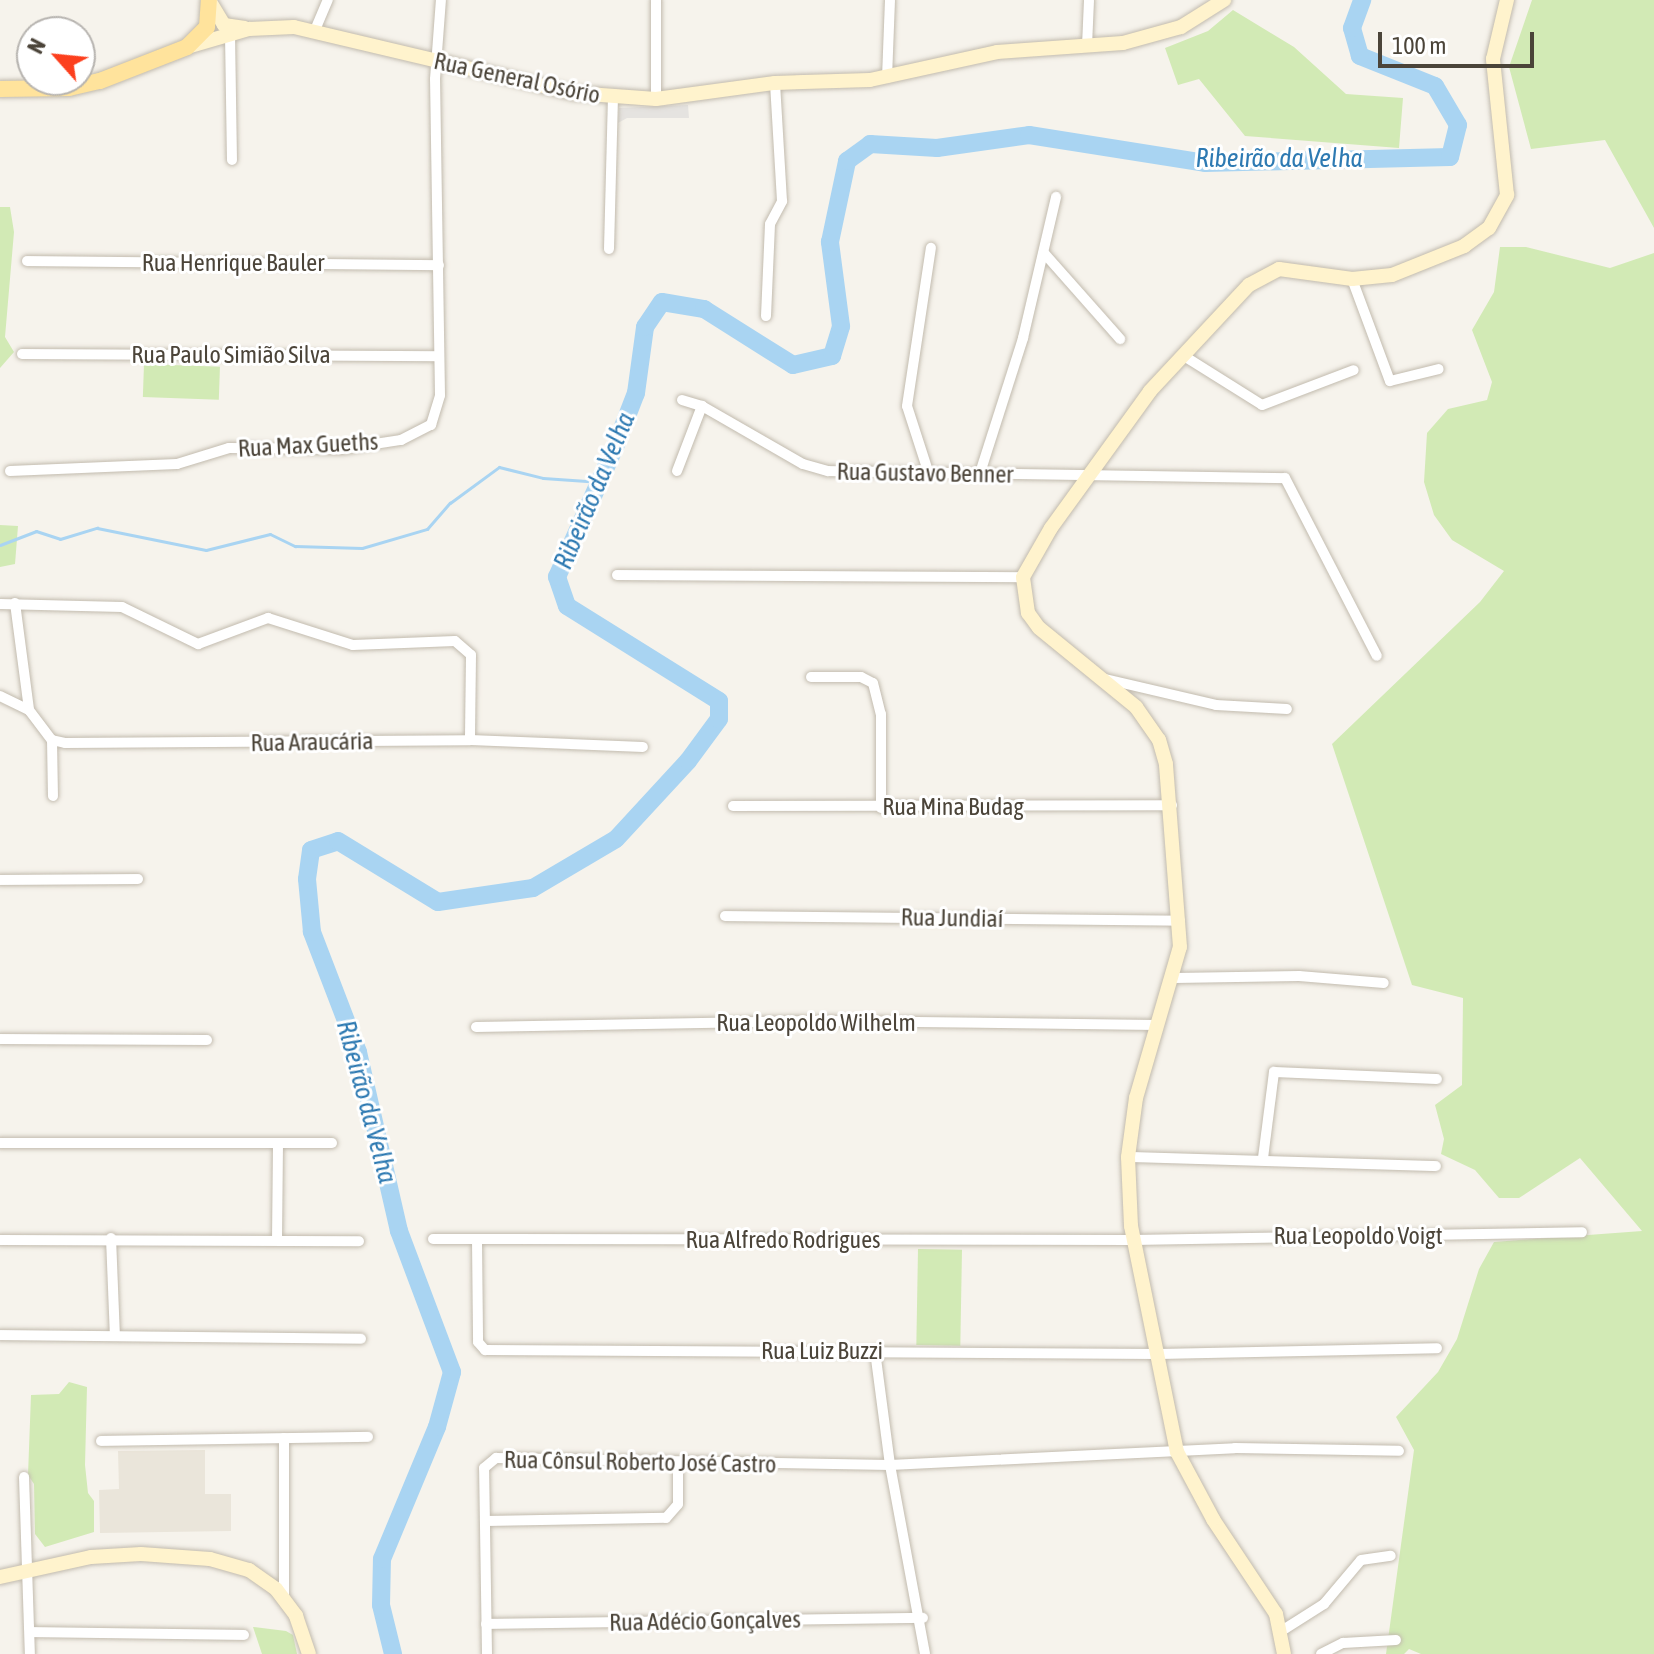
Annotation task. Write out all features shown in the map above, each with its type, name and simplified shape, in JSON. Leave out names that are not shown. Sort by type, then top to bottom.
[{"type":"main road","points":[[209,0],[224,25],[249,29]]},
{"type":"main road","points":[[187,47],[207,27],[209,0]]},
{"type":"main road","name":"Rua General Osório","points":[[0,89],[69,88],[100,81],[187,47],[249,29],[315,30],[437,62],[613,97],[656,99],[775,83],[887,78],[997,52],[1087,46],[1164,34],[1224,0]]},
{"type":"main road","points":[[1284,1654],[1283,1630],[1177,1452],[1133,1240],[1128,1157],[1143,1060],[1175,978],[1180,921],[1166,764],[1149,722],[1039,628],[1028,613],[1023,577],[1051,528],[1144,399],[1263,275],[1291,268],[1352,279],[1392,275],[1464,246],[1489,228],[1503,206],[1509,173],[1493,59],[1507,0]]},
{"type":"main road","points":[[0,1577],[91,1557],[178,1555],[249,1570],[284,1598],[309,1654]]},
{"type":"street","points":[[315,30],[328,0]]},
{"type":"street","name":"Rua Max Gueths","points":[[10,471],[177,464],[229,448],[342,449],[420,434],[439,411],[437,62],[441,0]]},
{"type":"street","points":[[656,0],[656,99]]},
{"type":"street","points":[[887,78],[890,0]]},
{"type":"street","points":[[1087,46],[1089,0]]},
{"type":"street","points":[[230,34],[232,160]]},
{"type":"street","points":[[766,316],[770,224],[782,201],[775,83]]},
{"type":"street","points":[[609,249],[613,97]]},
{"type":"street","points":[[980,473],[1044,253],[1056,197]]},
{"type":"street","points":[[928,471],[907,406],[908,372],[931,248]]},
{"type":"street","points":[[1044,253],[1120,339]]},
{"type":"street","name":"Rua Henrique Bauler","points":[[27,261],[439,265]]},
{"type":"street","points":[[1352,279],[1390,381],[1439,369]]},
{"type":"street","name":"Rua Paulo Simião Silva","points":[[22,354],[439,356]]},
{"type":"street","points":[[1184,356],[1262,405],[1354,370]]},
{"type":"street","name":"Rua Gustavo Benner","points":[[682,400],[702,406],[816,469],[1089,479],[1285,478],[1377,656]]},
{"type":"street","points":[[677,471],[702,406]]},
{"type":"street","points":[[617,575],[1023,577]]},
{"type":"street","points":[[15,603],[29,710]]},
{"type":"street","points":[[0,604],[122,607],[198,644],[268,618],[353,645],[455,641],[471,655],[470,740]]},
{"type":"street","points":[[811,677],[861,677],[873,683],[881,714],[881,808]]},
{"type":"street","points":[[1099,677],[1216,705],[1287,709]]},
{"type":"street","points":[[0,696],[29,710],[52,740],[53,796]]},
{"type":"street","name":"Rua Araucária","points":[[52,740],[470,740],[643,747]]},
{"type":"street","name":"Rua Mina Budag","points":[[733,806],[1172,805]]},
{"type":"street","points":[[0,880],[138,879]]},
{"type":"street","name":"Rua Jundiaí","points":[[725,916],[1180,921]]},
{"type":"street","points":[[1175,978],[1299,976],[1384,983]]},
{"type":"street","name":"Rua Leopoldo Wilhelm","points":[[476,1027],[829,1021],[1156,1025]]},
{"type":"street","points":[[0,1039],[207,1040]]},
{"type":"street","points":[[1263,1158],[1274,1072],[1437,1079]]},
{"type":"street","points":[[0,1143],[332,1143]]},
{"type":"street","points":[[277,1240],[278,1143]]},
{"type":"street","points":[[1128,1157],[1263,1158],[1436,1166]]},
{"type":"street","name":"Rua Leopoldo Voigt","points":[[1133,1240],[1582,1232]]},
{"type":"street","points":[[111,1238],[115,1336]]},
{"type":"street","name":"Rua Alfredo Rodrigues","points":[[433,1239],[1133,1240]]},
{"type":"street","points":[[0,1240],[359,1241]]},
{"type":"street","name":"Rua Luiz Buzzi","points":[[477,1240],[478,1342],[485,1350],[1159,1354],[1437,1348]]},
{"type":"street","points":[[0,1335],[361,1339]]},
{"type":"street","points":[[875,1351],[890,1465],[923,1618],[925,1654]]},
{"type":"street","points":[[101,1441],[368,1437]]},
{"type":"street","points":[[284,1438],[284,1598]]},
{"type":"street","name":"Rua Cônsul Roberto José Castro","points":[[487,1654],[484,1468],[496,1458],[678,1465],[890,1465],[1177,1452],[1399,1451]]},
{"type":"street","points":[[486,1521],[666,1518],[678,1504],[678,1465]]},
{"type":"street","points":[[24,1477],[30,1654]]},
{"type":"street","points":[[1283,1630],[1324,1604],[1361,1560],[1391,1556]]},
{"type":"street","name":"Rua Adécio Gonçalves","points":[[486,1624],[923,1618]]},
{"type":"street","points":[[31,1632],[244,1635]]},
{"type":"street","points":[[1321,1654],[1343,1643],[1396,1640]]},
{"type":"shaded area","points":[[688,105],[689,118],[627,118],[618,123],[619,108]]},
{"type":"shaded area","points":[[205,1450],[205,1494],[231,1494],[231,1531],[100,1533],[99,1490],[119,1489],[118,1451]]},
{"type":"green space","points":[[1532,0],[1654,0],[1654,228],[1605,140],[1531,149],[1509,67]]},
{"type":"green space","points":[[1233,10],[1294,47],[1346,94],[1403,98],[1399,148],[1245,136],[1199,79],[1178,85],[1165,48],[1208,31]]},
{"type":"green space","points":[[0,207],[10,207],[14,232],[5,337],[14,352],[0,368]]},
{"type":"green space","points":[[1500,247],[1526,247],[1610,268],[1654,253],[1654,1654],[1421,1654],[1409,1649],[1404,1654],[1386,1654],[1414,1450],[1396,1417],[1438,1372],[1457,1339],[1479,1269],[1494,1242],[1642,1231],[1580,1158],[1519,1198],[1499,1198],[1475,1170],[1441,1154],[1444,1139],[1435,1105],[1462,1085],[1463,998],[1412,985],[1332,744],[1480,602],[1504,571],[1452,540],[1434,515],[1424,482],[1427,433],[1448,409],[1487,400],[1492,382],[1472,330],[1494,292]]},
{"type":"green space","points":[[144,364],[220,367],[219,400],[143,397]]},
{"type":"green space","points":[[0,525],[18,526],[15,564],[0,567]]},
{"type":"green space","points":[[918,1249],[962,1250],[960,1346],[916,1345]]},
{"type":"green space","points":[[69,1382],[87,1387],[85,1465],[88,1493],[94,1501],[94,1532],[45,1547],[35,1534],[34,1484],[28,1475],[31,1395],[59,1394]]},
{"type":"green space","points":[[253,1627],[286,1631],[293,1635],[297,1654],[262,1654]]},
{"type":"waterway","name":"Ribeirão da Velha","points":[[393,1654],[381,1605],[382,1559],[437,1427],[452,1372],[399,1231],[358,1052],[312,932],[307,879],[311,850],[338,841],[438,902],[533,888],[616,839],[688,761],[719,719],[719,701],[567,606],[557,577],[636,393],[645,327],[662,302],[704,309],[793,365],[832,356],[841,326],[830,242],[847,161],[870,144],[937,148],[1029,135],[1205,163],[1450,157],[1458,125],[1435,86],[1360,56],[1352,28],[1362,0]]},
{"type":"waterway","points":[[0,545],[36,531],[60,539],[97,528],[206,550],[270,534],[295,546],[362,548],[427,529],[450,503],[499,467],[543,478],[601,482]]}]
